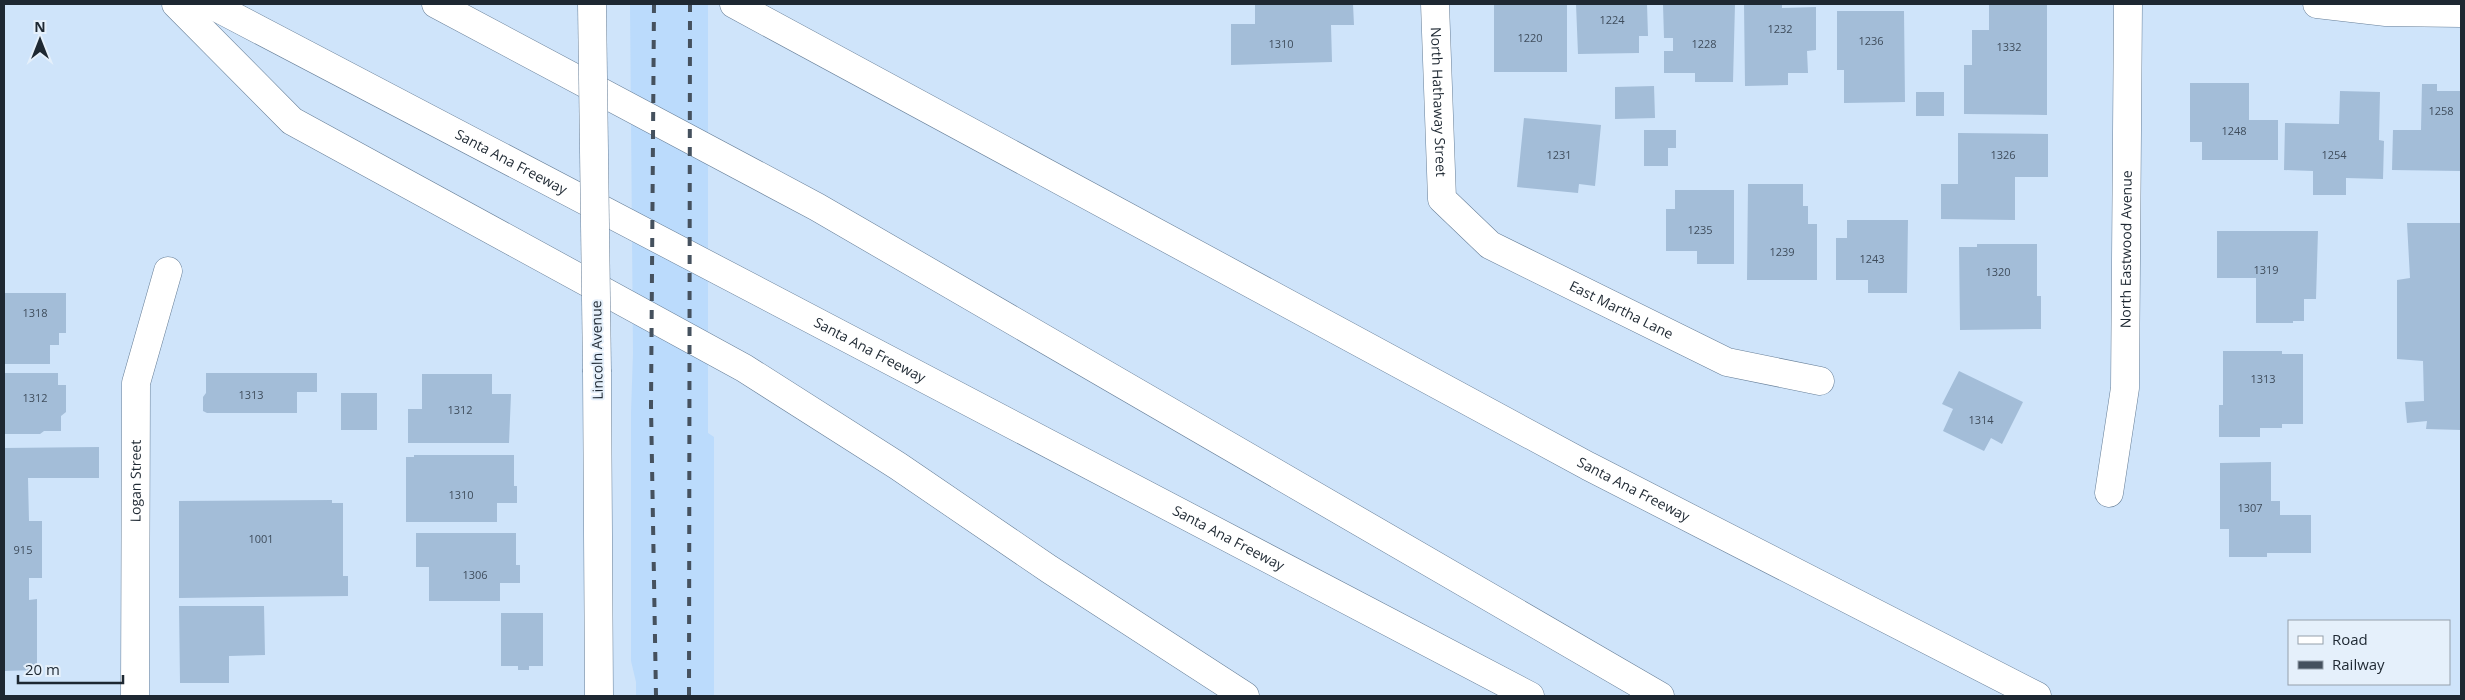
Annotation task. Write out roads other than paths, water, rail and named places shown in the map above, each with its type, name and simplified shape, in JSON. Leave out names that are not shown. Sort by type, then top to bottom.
[{"type":"main road","points":[[176,4],[292,121],[744,368],[898,466],[1049,569],[1245,696]]},
{"type":"main road","name":"Santa Ana Freeway","points":[[210,4],[1530,696]]},
{"type":"main road","points":[[436,4],[817,207],[1660,696]]},
{"type":"main road","name":"Lincoln Avenue","points":[[592,4],[599,696]]},
{"type":"main road","name":"Santa Ana Freeway","points":[[734,4],[1579,461],[2037,696]]},
{"type":"main road","name":"North Hathaway Street","points":[[1435,4],[1442,199]]},
{"type":"main road","name":"North Eastwood Avenue","points":[[2109,493],[2124,388],[2128,4]]},
{"type":"main road","points":[[2317,4],[2386,12],[2461,13]]},
{"type":"main road","name":"East Martha Lane","points":[[1442,199],[1490,245],[1727,362],[1820,381]]},
{"type":"main road","name":"Logan Street","points":[[135,696],[136,383],[168,271]]},
{"type":"railway","points":[[654,4],[651,406],[656,696]]},
{"type":"railway","points":[[689,696],[690,4]]}]
